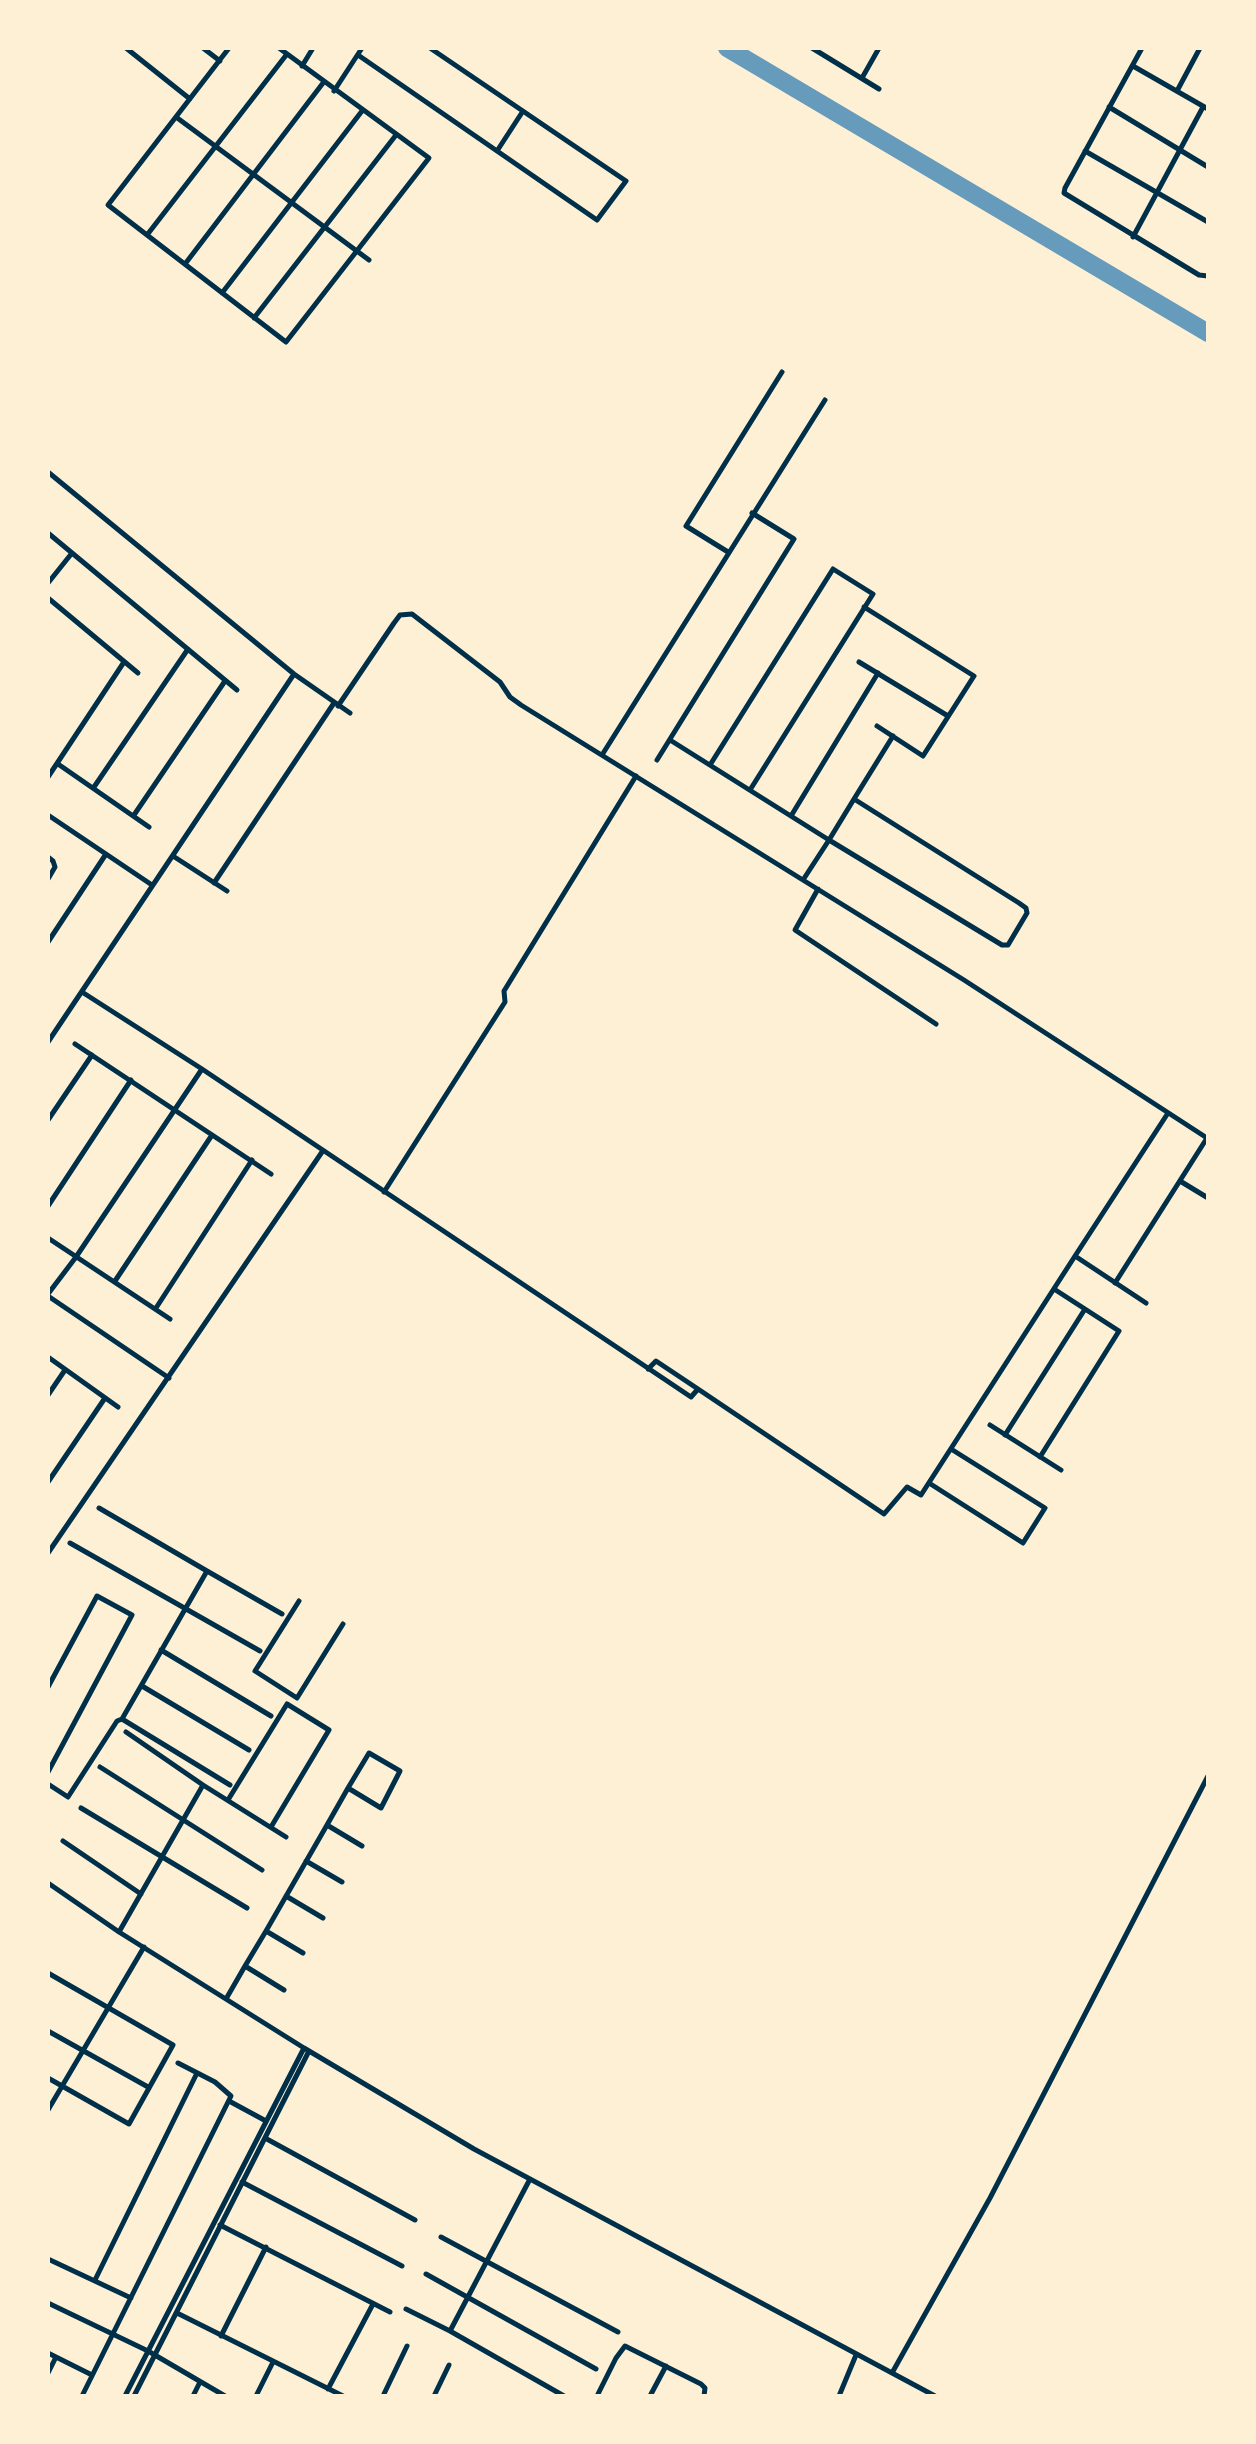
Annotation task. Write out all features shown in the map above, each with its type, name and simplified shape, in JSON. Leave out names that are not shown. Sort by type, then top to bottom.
[{"type":"street","points":[[126,48],[190,99]]},
{"type":"street","points":[[203,48],[220,61]]},
{"type":"street","points":[[229,48],[108,205],[286,342],[429,158],[279,48]]},
{"type":"street","points":[[302,66],[313,48]]},
{"type":"street","points":[[334,91],[362,48]]},
{"type":"street","points":[[358,55],[597,220],[626,181],[430,48]]},
{"type":"street","points":[[812,48],[823,51],[879,89]]},
{"type":"street","points":[[862,78],[879,48]]},
{"type":"street","points":[[1142,48],[1064,193],[1133,237],[1199,275],[1208,276]]},
{"type":"street","points":[[1177,91],[1200,48]]},
{"type":"street","points":[[147,235],[287,54]]},
{"type":"street","points":[[1132,66],[1206,108],[1178,150],[1133,237]]},
{"type":"street","points":[[185,264],[323,83]]},
{"type":"street","points":[[1109,107],[1208,167]]},
{"type":"street","points":[[222,293],[362,111]]},
{"type":"street","points":[[497,151],[523,111]]},
{"type":"street","points":[[176,117],[369,260]]},
{"type":"street","points":[[254,318],[396,135]]},
{"type":"street","points":[[1085,151],[1208,222]]},
{"type":"street","points":[[728,552],[686,526],[782,372]]},
{"type":"street","points":[[602,755],[825,400]]},
{"type":"street","points":[[48,472],[294,674],[350,713]]},
{"type":"street","points":[[657,760],[794,539],[752,513]]},
{"type":"street","points":[[48,533],[237,690]]},
{"type":"street","points":[[48,583],[72,553]]},
{"type":"street","points":[[710,765],[833,569],[873,594],[750,790]]},
{"type":"street","points":[[48,598],[138,673]]},
{"type":"street","points":[[864,607],[974,676],[923,756],[877,726]]},
{"type":"street","points":[[214,883],[394,623],[400,615],[412,614],[500,682],[510,697],[1208,1138],[1115,1283]]},
{"type":"street","points":[[94,787],[188,649]]},
{"type":"street","points":[[48,777],[124,662]]},
{"type":"street","points":[[859,662],[948,716]]},
{"type":"street","points":[[791,816],[878,673]]},
{"type":"street","points":[[48,1042],[294,674]]},
{"type":"street","points":[[134,815],[225,681]]},
{"type":"street","points":[[803,880],[893,736]]},
{"type":"street","points":[[670,740],[1002,945],[1006,947],[1010,943],[1026,916],[1026,908],[854,799]]},
{"type":"street","points":[[58,764],[149,827]]},
{"type":"street","points":[[384,1192],[505,1002],[504,991],[636,776]]},
{"type":"street","points":[[48,815],[152,885]]},
{"type":"street","points":[[48,942],[106,854]]},
{"type":"street","points":[[173,856],[227,891]]},
{"type":"street","points":[[48,857],[55,867],[48,879]]},
{"type":"street","points":[[818,889],[795,930],[936,1024]]},
{"type":"street","points":[[82,992],[691,1397],[698,1389]]},
{"type":"street","points":[[75,1044],[271,1174]]},
{"type":"street","points":[[48,1120],[92,1055]]},
{"type":"street","points":[[169,1378],[48,1295],[202,1069]]},
{"type":"street","points":[[48,1206],[131,1080]]},
{"type":"street","points":[[648,1369],[656,1361],[884,1514],[907,1487],[921,1495],[1168,1113]]},
{"type":"street","points":[[115,1281],[212,1135]]},
{"type":"street","points":[[48,1553],[322,1152]]},
{"type":"street","points":[[156,1308],[252,1160]]},
{"type":"street","points":[[1180,1181],[1208,1198]]},
{"type":"street","points":[[48,1238],[170,1319]]},
{"type":"street","points":[[1075,1256],[1146,1303]]},
{"type":"street","points":[[1040,1457],[1119,1331],[1054,1289]]},
{"type":"street","points":[[1005,1435],[1085,1309]]},
{"type":"street","points":[[48,1357],[118,1407]]},
{"type":"street","points":[[48,1395],[65,1370]]},
{"type":"street","points":[[48,1482],[105,1398]]},
{"type":"street","points":[[990,1425],[1061,1470]]},
{"type":"street","points":[[929,1483],[1023,1543],[1045,1508],[951,1449]]},
{"type":"street","points":[[99,1508],[282,1614]]},
{"type":"street","points":[[70,1543],[260,1651]]},
{"type":"street","points":[[48,1784],[68,1797],[117,1721],[122,1719],[207,1571]]},
{"type":"street","points":[[48,1687],[97,1596],[132,1615],[48,1772]]},
{"type":"street","points":[[297,1698],[255,1671],[299,1601]]},
{"type":"street","points":[[228,1800],[287,1704],[297,1698],[343,1624]]},
{"type":"street","points":[[161,1650],[271,1716]]},
{"type":"street","points":[[142,1686],[249,1750]]},
{"type":"street","points":[[271,1827],[329,1730],[287,1704]]},
{"type":"street","points":[[122,1719],[230,1785]]},
{"type":"street","points":[[126,1732],[286,1837]]},
{"type":"street","points":[[226,1999],[348,1788],[369,1753],[400,1771],[381,1808],[348,1788]]},
{"type":"street","points":[[100,1767],[262,1870]]},
{"type":"street","points":[[892,2373],[990,2198],[1208,1776]]},
{"type":"street","points":[[119,1932],[203,1785]]},
{"type":"street","points":[[81,1808],[247,1908]]},
{"type":"street","points":[[327,1825],[362,1846]]},
{"type":"street","points":[[63,1841],[141,1894]]},
{"type":"street","points":[[306,1861],[342,1882]]},
{"type":"street","points":[[48,1883],[119,1932],[306,2049],[474,2149],[935,2396]]},
{"type":"street","points":[[286,1896],[323,1918]]},
{"type":"street","points":[[266,1931],[303,1953]]},
{"type":"street","points":[[48,2110],[144,1947]]},
{"type":"street","points":[[245,1966],[284,1990]]},
{"type":"street","points":[[48,1973],[173,2045],[129,2124],[48,2078]]},
{"type":"street","points":[[48,2031],[149,2087]]},
{"type":"street","points":[[125,2396],[306,2049]]},
{"type":"street","points":[[82,2396],[229,2101],[229,2091],[178,2063]]},
{"type":"street","points":[[95,2280],[197,2073]]},
{"type":"street","points":[[134,2396],[265,2138],[289,2082]]},
{"type":"street","points":[[229,2101],[266,2121]]},
{"type":"street","points":[[265,2138],[415,2220]]},
{"type":"street","points":[[450,2331],[530,2179]]},
{"type":"street","points":[[242,2182],[402,2266]]},
{"type":"street","points":[[220,2225],[390,2312]]},
{"type":"street","points":[[441,2237],[618,2332]]},
{"type":"street","points":[[221,2336],[266,2247]]},
{"type":"street","points":[[48,2260],[131,2298]]},
{"type":"street","points":[[426,2274],[596,2369]]},
{"type":"street","points":[[48,2303],[148,2351],[222,2395]]},
{"type":"street","points":[[328,2389],[373,2304]]},
{"type":"street","points":[[406,2309],[564,2396]]},
{"type":"street","points":[[177,2313],[343,2396]]},
{"type":"street","points":[[383,2396],[407,2346]]},
{"type":"street","points":[[597,2396],[625,2346],[705,2388],[704,2396]]},
{"type":"street","points":[[48,2353],[92,2375]]},
{"type":"street","points":[[839,2396],[856,2355]]},
{"type":"street","points":[[48,2373],[56,2357]]},
{"type":"street","points":[[256,2396],[273,2362]]},
{"type":"street","points":[[434,2396],[449,2365]]},
{"type":"street","points":[[650,2396],[666,2366]]},
{"type":"street","points":[[193,2396],[200,2382]]},
{"type":"waterway","points":[[727,48],[1208,333]]}]
